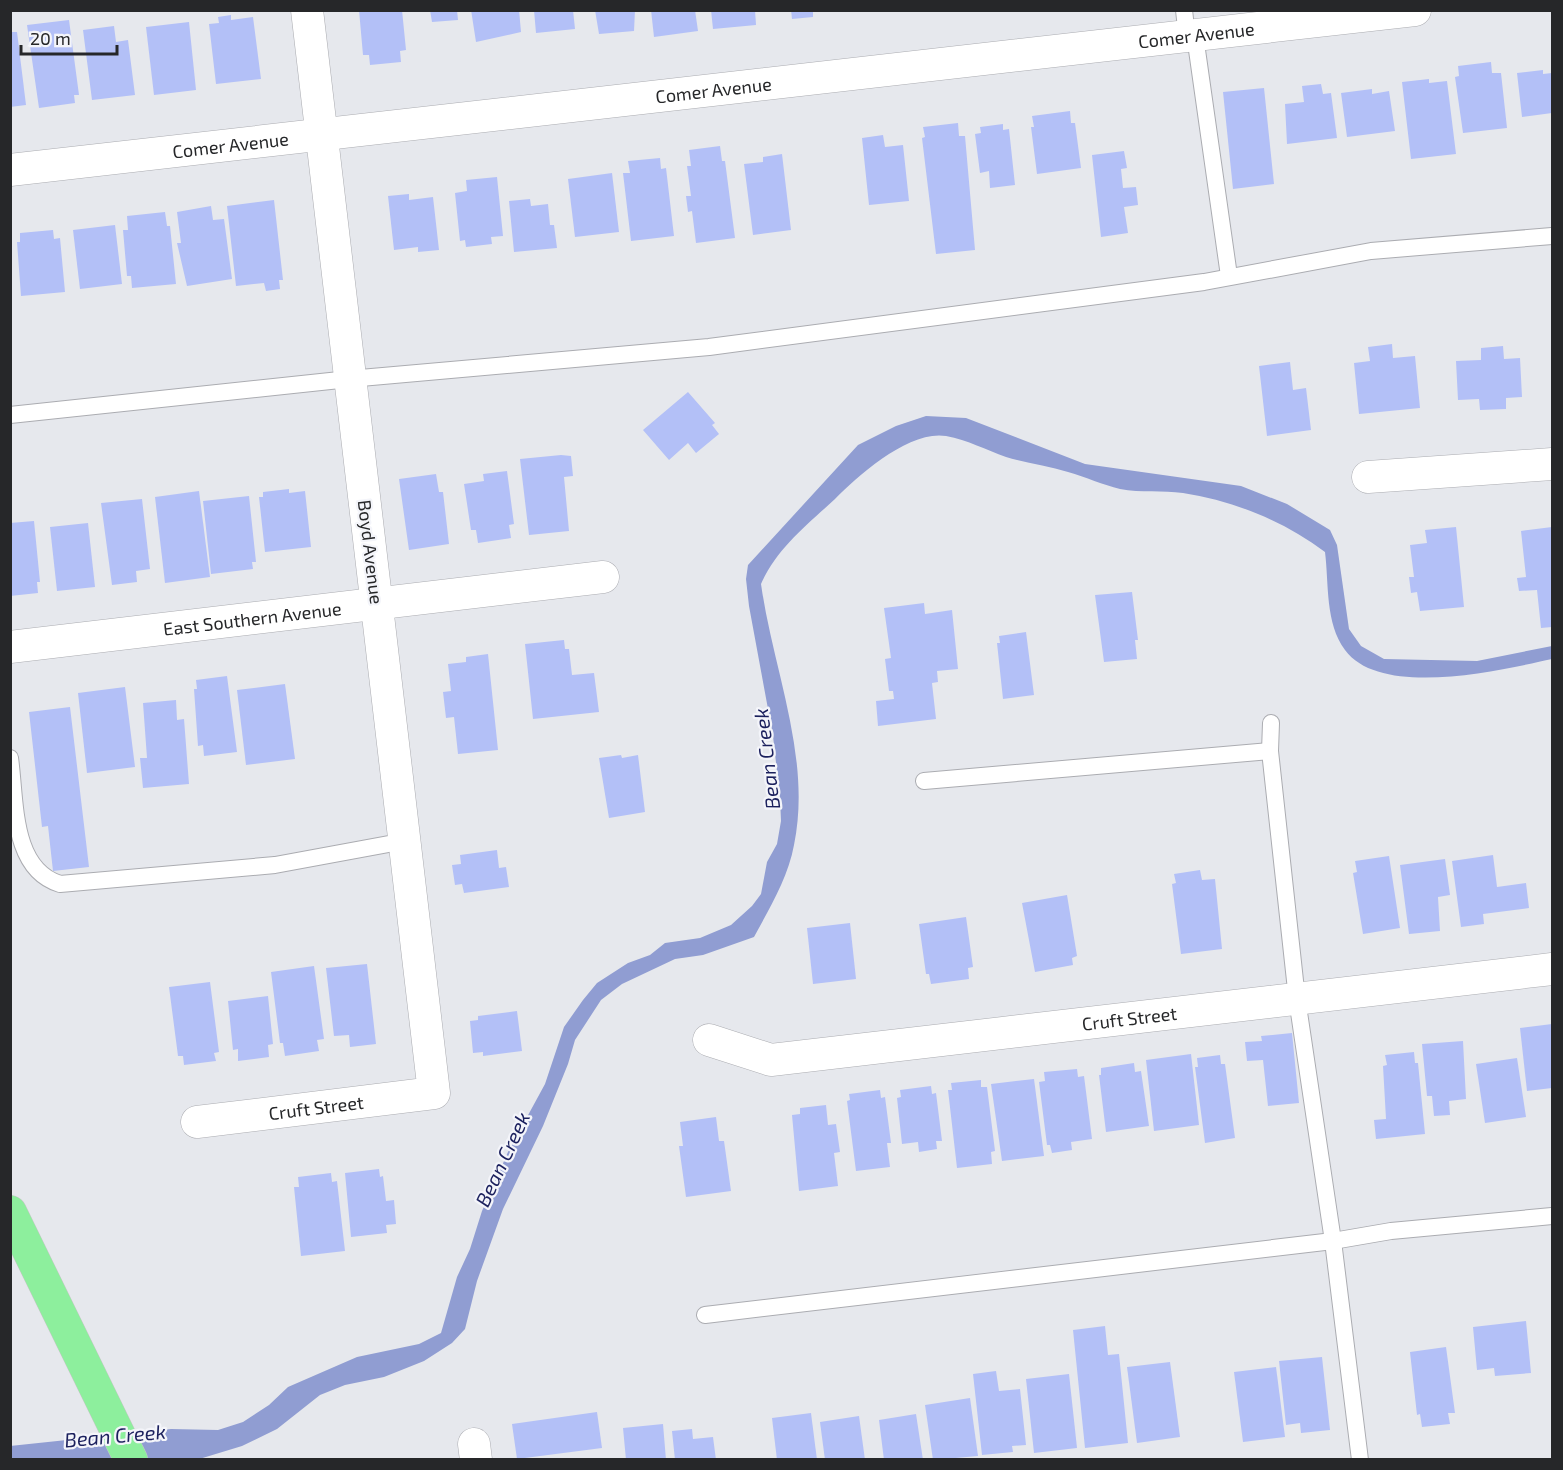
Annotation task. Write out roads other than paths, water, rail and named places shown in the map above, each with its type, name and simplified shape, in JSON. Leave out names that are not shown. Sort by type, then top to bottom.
[{"type":"highway","points":[[10,1212],[131,1460]]},
{"type":"street","name":"Boyd Avenue","points":[[307,10],[434,1093]]},
{"type":"street","name":"Comer Avenue","points":[[10,170],[1188,28],[1415,10]]},
{"type":"street","points":[[1368,477],[1552,464]]},
{"type":"street","name":"East Southern Avenue","points":[[10,647],[603,577]]},
{"type":"street","name":"Cruft Street","points":[[709,1040],[771,1060],[1552,969]]},
{"type":"street","name":"Cruft Street","points":[[197,1122],[434,1093]]},
{"type":"lane","points":[[1188,28],[1229,276]]},
{"type":"lane","points":[[10,415],[349,379],[709,347],[1068,301],[1371,251],[1552,236]]},
{"type":"lane","points":[[1271,723],[1270,751],[1297,999],[1333,1241],[1359,1460]]},
{"type":"lane","points":[[924,781],[1270,751]]},
{"type":"lane","points":[[10,758],[22,850],[36,870],[49,880],[60,884],[275,865],[405,841]]},
{"type":"lane","points":[[705,1315],[1333,1241],[1391,1231],[1552,1216]]},
{"type":"water","name":"Bean Creek","points":[[926,416],[966,418],[1085,464],[1241,486],[1287,504],[1330,530],[1337,545],[1349,629],[1361,646],[1384,659],[1477,661],[1552,646],[1552,659],[1474,674],[1443,677],[1386,674],[1362,665],[1345,650],[1339,639],[1331,616],[1325,552],[1276,522],[1221,501],[1175,492],[1120,489],[1068,472],[1006,457],[946,436],[932,436],[901,447],[857,478],[804,528],[775,559],[761,584],[789,714],[798,780],[798,812],[794,845],[777,893],[754,937],[703,955],[675,959],[622,984],[601,1000],[575,1040],[568,1064],[543,1126],[503,1209],[477,1281],[465,1329],[452,1343],[424,1361],[384,1377],[345,1385],[320,1395],[277,1429],[242,1446],[196,1460],[11,1460],[10,1446],[171,1429],[218,1430],[243,1422],[269,1405],[288,1387],[357,1357],[419,1344],[441,1333],[457,1277],[470,1249],[482,1211],[508,1152],[545,1084],[564,1027],[583,1000],[597,983],[628,963],[650,955],[665,943],[700,938],[731,925],[752,906],[761,894],[767,862],[777,844],[781,821],[773,736],[749,606],[746,579],[748,565],[858,445],[896,426]]}]
